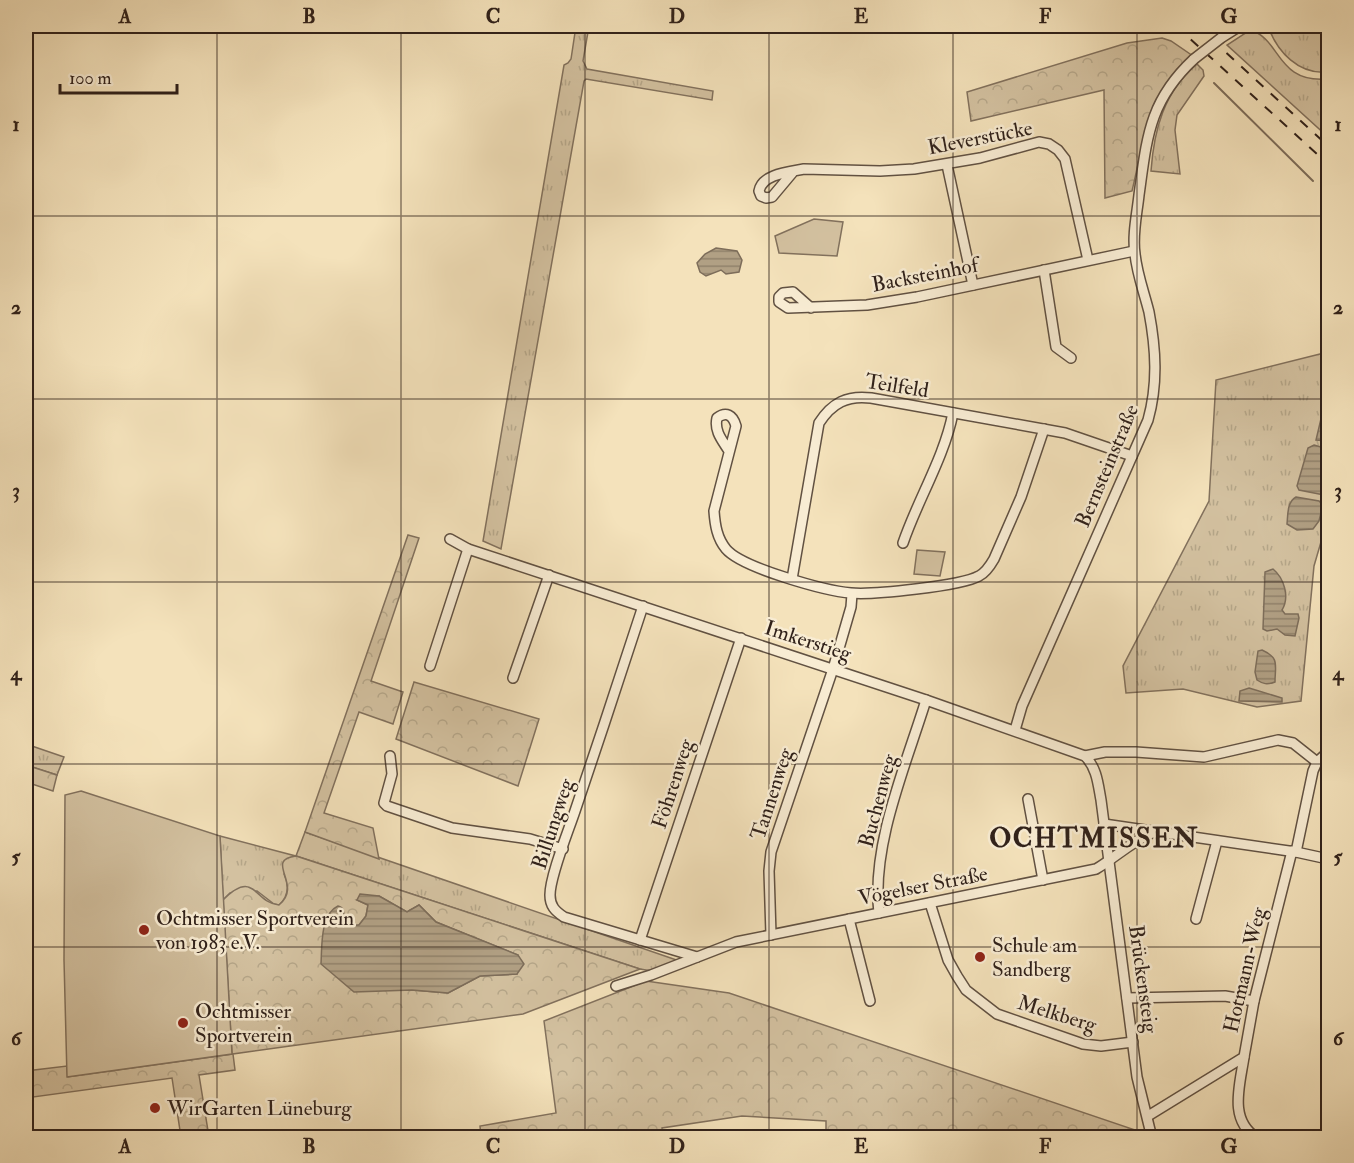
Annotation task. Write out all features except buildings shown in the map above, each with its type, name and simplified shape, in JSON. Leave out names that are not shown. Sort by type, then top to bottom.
[{"type":"street","name":"Bernsteinstraße","points":[[1015,730],[1022,706],[1148,420],[1154,401],[1156,374],[1153,338],[1134,251],[1142,175],[1152,120],[1166,90],[1179,73],[1221,38],[1240,26]]},
{"type":"street","name":"Kleverstücke","points":[[793,172],[817,169],[880,171],[947,165],[1039,142],[1049,144],[1065,159],[1088,260]]},
{"type":"street","points":[[947,165],[973,285]]},
{"type":"street","name":"Backsteinhof","points":[[811,309],[867,305],[1134,251]]},
{"type":"street","points":[[1044,270],[1056,347],[1071,358]]},
{"type":"street","name":"Teilfeld","points":[[792,579],[819,423],[833,405],[844,399],[857,396],[1044,429],[1085,439],[1132,456]]},
{"type":"street","points":[[903,543],[912,516],[945,444],[953,413]]},
{"type":"street","points":[[729,451],[714,511],[719,538],[727,551],[738,559],[792,579],[852,594],[948,584],[980,576],[994,560],[1021,497],[1044,429]]},
{"type":"street","name":"Imkerstieg","points":[[450,539],[468,549],[926,700],[1085,756]]},
{"type":"street","points":[[430,666],[468,549]]},
{"type":"street","points":[[513,678],[549,575]]},
{"type":"street","name":"Tannenweg","points":[[771,935],[769,861],[833,669],[852,594]]},
{"type":"street","name":"Billungweg","points":[[644,606],[550,890],[552,906],[556,912],[564,916],[697,957]]},
{"type":"street","name":"Föhrenweg","points":[[640,940],[741,638]]},
{"type":"street","name":"Buchenweg","points":[[879,913],[879,868],[888,823],[926,700]]},
{"type":"street","points":[[1085,756],[1105,752],[1125,752],[1204,757],[1278,740],[1293,743],[1317,762],[1329,752]]},
{"type":"street","points":[[390,756],[392,774],[384,798],[387,806],[452,828],[530,839],[563,849]]},
{"type":"street","points":[[1085,756],[1092,763],[1096,772],[1104,824],[1294,851],[1329,859]]},
{"type":"street","name":"Hotmann-Weg","points":[[1148,1116],[1244,1057],[1254,1001],[1317,762]]},
{"type":"street","points":[[1028,799],[1043,880]]},
{"type":"street","name":"Brückensteig","points":[[1104,824],[1137,1077],[1152,1137]]},
{"type":"street","name":"Vögelser Straße","points":[[616,986],[728,945],[1095,869],[1137,840],[1154,832]]},
{"type":"street","points":[[1196,919],[1217,841]]},
{"type":"street","name":"Melkberg","points":[[930,903],[948,960],[957,976],[966,990],[997,1014],[1083,1044],[1101,1046],[1133,1042]]},
{"type":"street","name":"Vögelser Straße","points":[[849,919],[870,1001]]},
{"type":"street","points":[[1127,998],[1225,996],[1254,1001]]},
{"type":"street","points":[[1244,1057],[1238,1107],[1239,1117],[1244,1127],[1257,1137]]},
{"type":"green space","points":[[576,26],[589,26],[583,61],[587,69],[713,91],[712,100],[586,79],[584,81],[501,549],[483,541],[564,65],[571,59]]},
{"type":"green space","points":[[1268,26],[1328,26],[1328,72],[1308,70],[1290,60],[1277,45]]},
{"type":"green space","points":[[1250,30],[1268,42],[1289,68],[1298,75],[1311,79],[1328,79],[1328,137],[1227,45]]},
{"type":"green space","points":[[1162,38],[1171,41],[1193,56],[1177,70],[1156,101],[1145,134],[1132,191],[1105,198],[1104,90],[971,121],[967,92],[1127,43]]},
{"type":"green space","points":[[1197,64],[1203,70],[1204,76],[1177,115],[1175,130],[1180,174],[1151,171],[1155,140],[1163,112],[1176,87]]},
{"type":"green space","points":[[814,219],[843,222],[837,256],[779,253],[775,236]]},
{"type":"green space","points":[[1328,352],[1328,518],[1314,566],[1301,701],[1257,707],[1183,689],[1126,693],[1123,666],[1209,501],[1216,380]]},
{"type":"green space","points":[[408,535],[419,538],[371,681],[403,692],[393,724],[359,712],[324,813],[373,828],[379,859],[305,832]]},
{"type":"green space","points":[[917,550],[945,552],[940,576],[914,574]]},
{"type":"green space","points":[[414,682],[539,719],[518,786],[396,739]]},
{"type":"green space","points":[[26,744],[64,757],[57,775],[26,765]]},
{"type":"green space","points":[[26,765],[57,775],[53,791],[26,782]]},
{"type":"green space","name":"Ochtmisser Sportverein von 1983 e.V.","points":[[81,791],[220,836],[232,1054],[67,1077],[64,960],[65,795]]},
{"type":"green space","points":[[305,832],[691,965],[652,971],[640,969],[296,856]]},
{"type":"green space","points":[[220,836],[296,856],[284,874],[287,890],[285,898],[279,905],[274,904],[257,891],[230,893],[223,900]]},
{"type":"green space","points":[[296,856],[640,969],[523,1014],[233,1054],[235,1070],[199,1075],[209,1137],[181,1137],[172,1078],[26,1098],[26,1071],[67,1066],[68,1077],[232,1054],[223,900],[234,891],[248,887],[264,899],[279,905],[286,897],[288,889],[283,868],[283,863],[287,858]],"holes":[[[379,896],[407,912],[419,905],[436,922],[518,955],[517,974],[480,976],[448,993],[412,990],[326,917],[343,917],[344,926],[359,925],[366,916],[368,905],[357,900]]]},
{"type":"green space","points":[[646,981],[729,993],[1147,1134],[1148,1137],[826,1137],[826,1121],[742,1116],[662,1128],[663,1138],[481,1137],[480,1126],[556,1113],[544,1021]]},
{"type":"shaded area","points":[[716,248],[737,251],[742,260],[739,272],[726,274],[721,270],[706,276],[700,272],[697,263],[705,254]]},
{"type":"shaded area","points":[[1324,406],[1328,406],[1328,441],[1316,440]]},
{"type":"shaded area","points":[[1314,445],[1328,449],[1328,490],[1324,495],[1299,490],[1297,486],[1308,448]]},
{"type":"shaded area","points":[[1296,497],[1319,501],[1323,505],[1319,521],[1313,529],[1297,530],[1287,524],[1289,505]]},
{"type":"shaded area","points":[[1273,569],[1285,588],[1286,599],[1282,610],[1285,614],[1298,614],[1295,636],[1285,635],[1277,629],[1267,631],[1263,629],[1265,572]]},
{"type":"shaded area","points":[[1262,650],[1272,656],[1276,667],[1275,682],[1270,684],[1257,680],[1255,672],[1258,651]]},
{"type":"shaded area","points":[[1249,688],[1282,698],[1282,702],[1239,701],[1240,691]]},
{"type":"shaded area","points":[[360,894],[379,896],[407,912],[419,905],[436,922],[518,955],[524,964],[517,974],[480,976],[448,993],[412,990],[354,992],[321,964],[322,940],[328,916],[338,906],[343,911],[344,926],[359,925],[366,916],[368,905],[357,900]]},
{"type":"waterway","points":[[1214,83],[1313,181]]},
{"type":"railway","points":[[1176,26],[1328,164]]},
{"type":"railway","points":[[1197,26],[1328,146]]},
{"type":"place","name":"Ochtmisser Sportverein von 1983 e.V.","points":[[144,930]]},
{"type":"place","name":"Schule am Sandberg","points":[[980,957]]},
{"type":"place","name":"Ochtmisser Sportverein","points":[[183,1023]]},
{"type":"place","name":"WirGarten Lüneburg","points":[[155,1108]]},
{"type":"district","name":"OCHTMISSEN","points":[[1094,838]]}]
